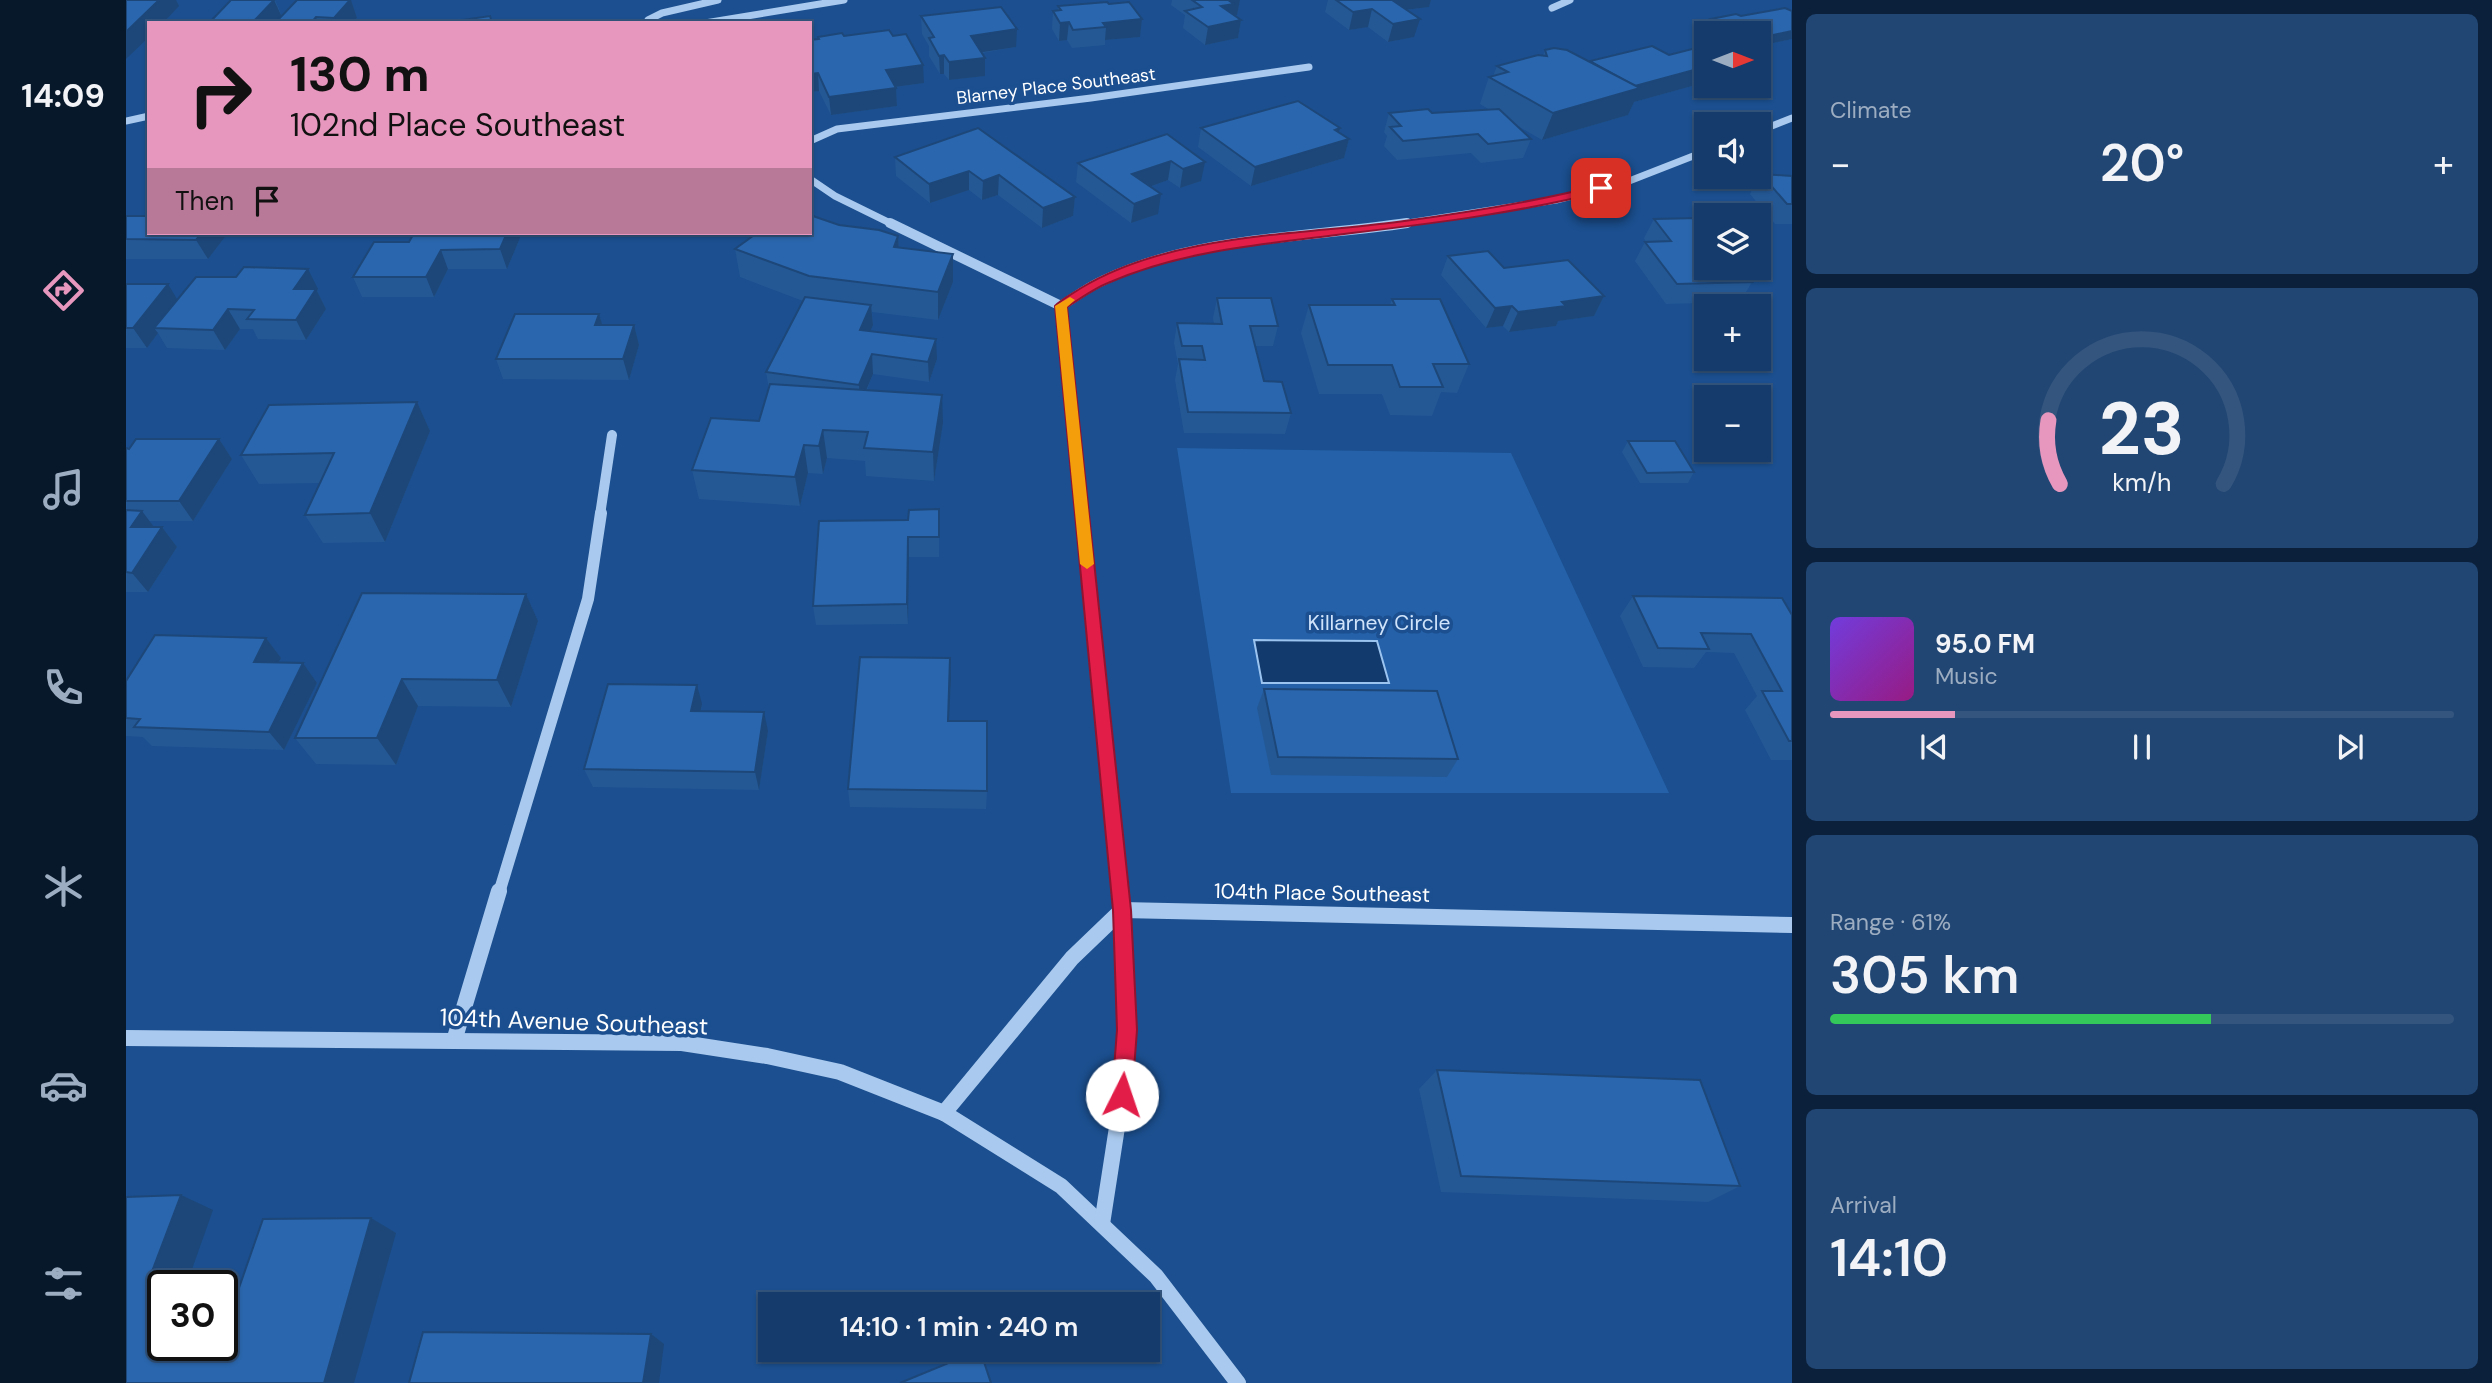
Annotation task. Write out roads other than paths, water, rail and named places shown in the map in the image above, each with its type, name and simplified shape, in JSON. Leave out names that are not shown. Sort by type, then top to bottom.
[{"type":"street","points":[[648,21],[662,13],[718,0]]},
{"type":"street","points":[[717,21],[844,0]]},
{"type":"street","points":[[1552,8],[1570,0]]},
{"type":"street","name":"Blarney Place Southeast","points":[[812,140],[837,129],[1091,98],[1309,67]]},
{"type":"street","points":[[126,121],[147,116]]},
{"type":"street","points":[[1771,126],[1792,118]]},
{"type":"street","points":[[1061,306],[1101,281],[1147,263],[1209,248],[1399,225],[1556,200],[1624,183],[1694,156]]},
{"type":"street","points":[[812,180],[835,196],[1061,306]]},
{"type":"street","points":[[1061,306],[1122,910],[1127,1030],[1122,1095],[1102,1224]]},
{"type":"street","points":[[454,1041],[588,599],[612,435]]},
{"type":"street","points":[[944,1113],[1072,958],[1122,910]]},
{"type":"street","name":"104th Place Southeast","points":[[1122,910],[1792,925]]},
{"type":"street","name":"104th Avenue Southeast","points":[[126,1038],[682,1042],[767,1056],[840,1072],[944,1113],[1061,1186],[1156,1276],[1238,1383]]},
{"type":"park label","name":"Killarney Circle","points":[[1379,623]]}]
